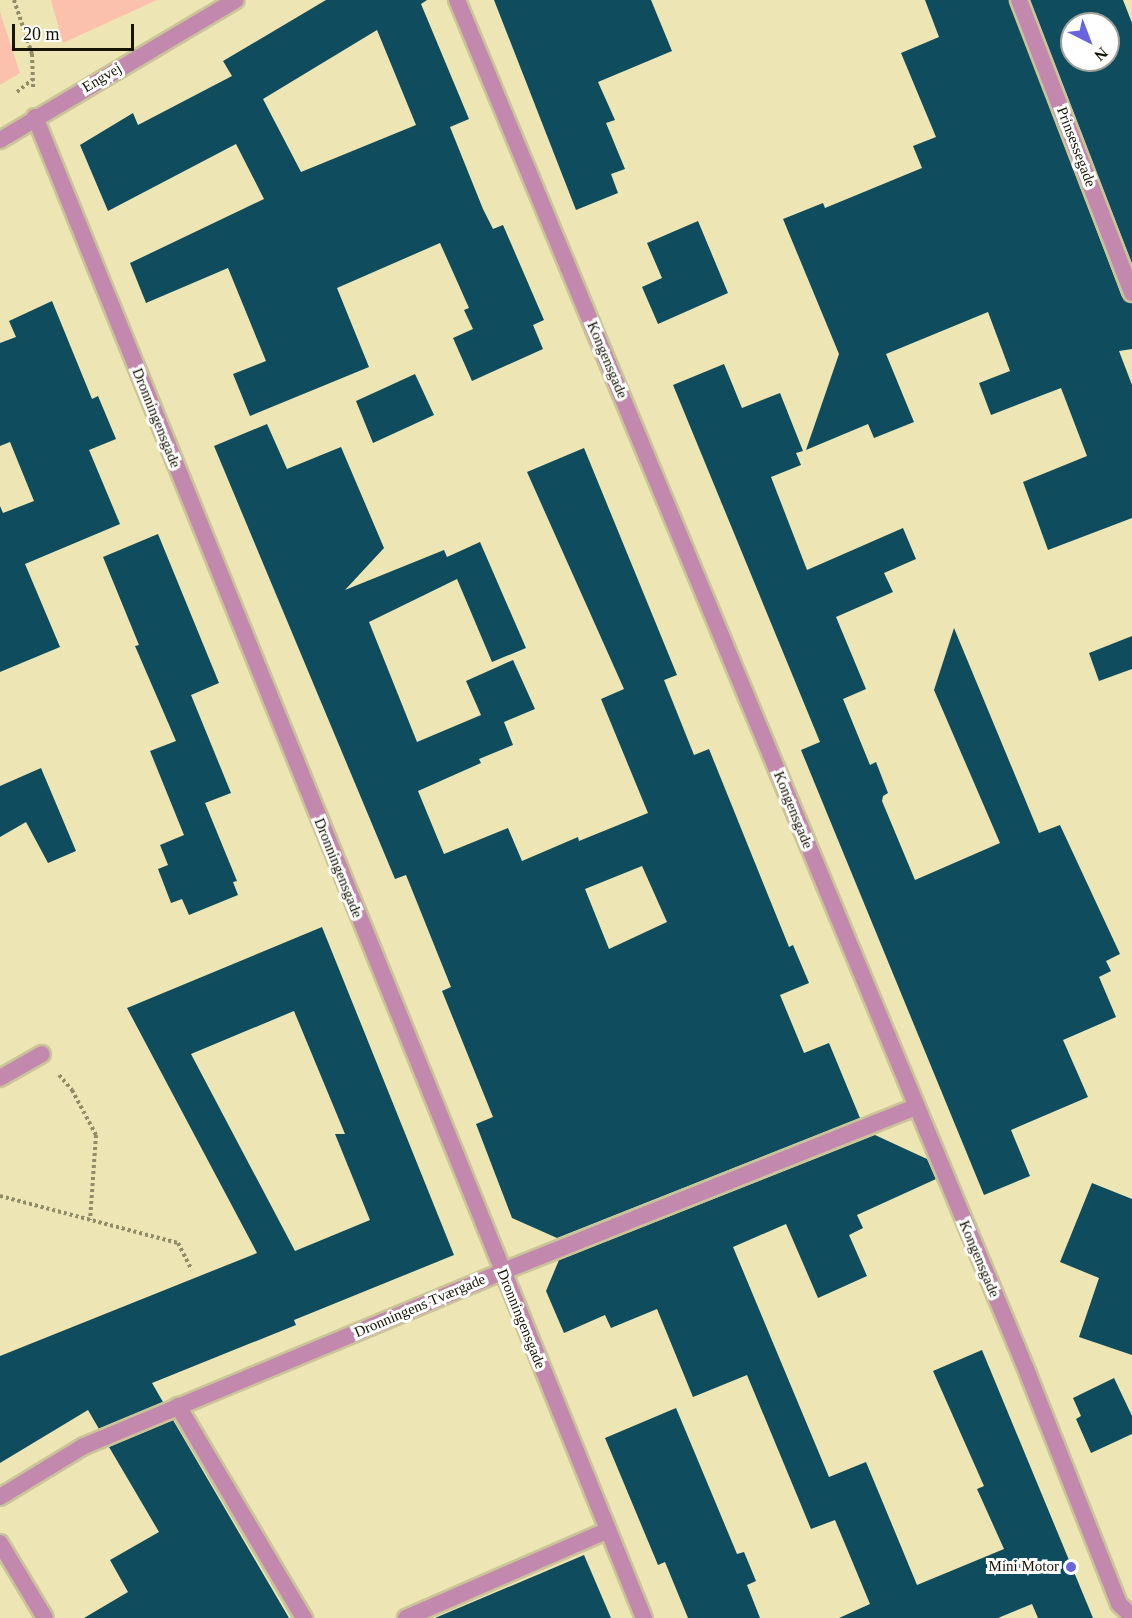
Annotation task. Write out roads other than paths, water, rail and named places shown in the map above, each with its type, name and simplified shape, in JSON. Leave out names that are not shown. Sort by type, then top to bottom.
[{"type":"street","name":"Engvej","points":[[0,140],[35,117],[236,0]]},
{"type":"street","name":"Kongensgade","points":[[457,0],[1028,1374],[1119,1604],[1132,1616]]},
{"type":"street","name":"Prinsessegade","points":[[1019,0],[1132,293]]},
{"type":"street","name":"Dronningensgade","points":[[35,117],[501,1272],[644,1618]]},
{"type":"street","points":[[0,1078],[42,1054]]},
{"type":"street","name":"Dronningens Tværgade","points":[[0,1497],[84,1446],[501,1272],[916,1107]]},
{"type":"street","points":[[178,1406],[304,1618]]},
{"type":"street","points":[[406,1618],[608,1530]]},
{"type":"street","points":[[0,1543],[45,1618]]},
{"type":"place","name":"Mini Motor","points":[[1071,1567]]}]
